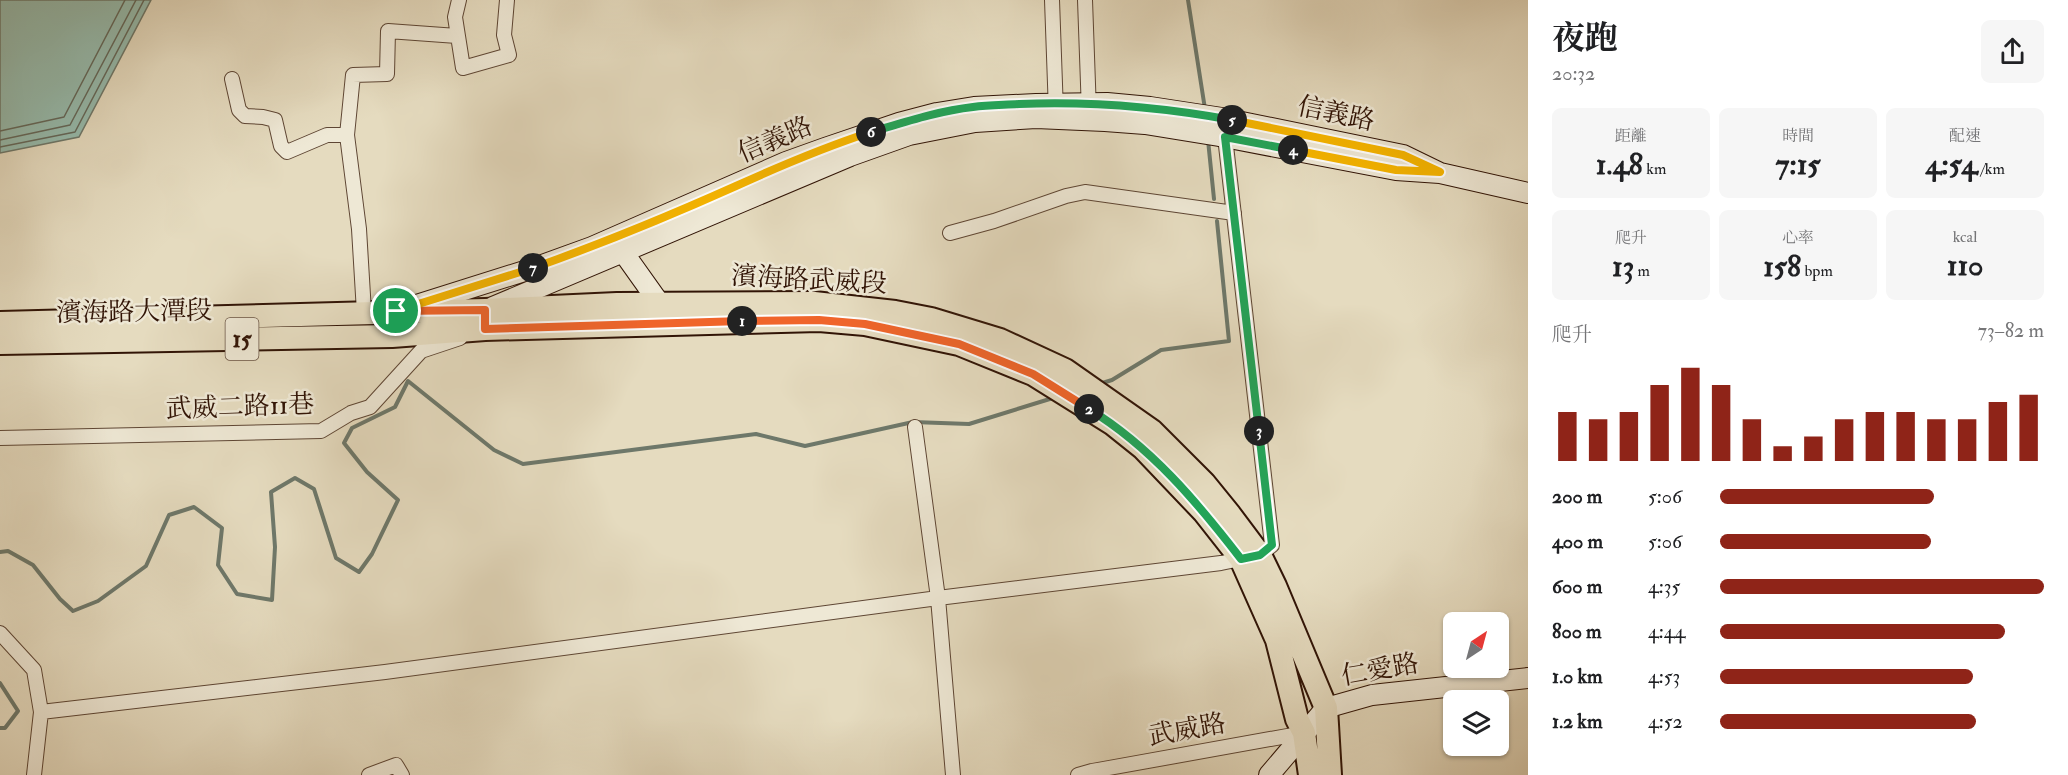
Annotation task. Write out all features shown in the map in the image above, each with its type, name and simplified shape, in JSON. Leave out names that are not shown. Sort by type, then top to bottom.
[{"type":"main road","name":"信義路","points":[[396,311],[592,247],[786,162],[863,135],[937,113],[974,107],[1089,112],[1150,107],[1220,130],[1396,170],[1440,172],[1528,193]]},
{"type":"main road","name":"信義路","points":[[485,320],[623,252],[849,156],[909,135],[975,122],[1056,111]]},
{"type":"main road","points":[[623,252],[660,304]]},
{"type":"main road","points":[[480,285],[485,320]]},
{"type":"main road","name":"濱海路武威段","points":[[485,320],[660,304],[814,303],[895,312],[931,319],[1000,340],[1065,370],[1152,432],[1204,483],[1297,635],[1326,708],[1330,775]]},
{"type":"main road","name":"濱海路大潭段","points":[[0,322],[396,311]]},
{"type":"main road","name":"濱海路武威段","points":[[396,311],[485,320],[819,320],[865,324],[959,344],[1033,374],[1113,424],[1175,480],[1250,557],[1277,640],[1297,719],[1304,733],[1310,775]]},
{"type":"main road","name":"濱海路大潭段","points":[[0,343],[392,336],[485,320]]},
{"type":"main road","name":"仁愛路","points":[[1270,773],[1326,708],[1372,694],[1528,678]]},
{"type":"street","points":[[459,0],[455,17],[463,68],[509,55],[504,35],[507,0]]},
{"type":"street","points":[[1052,0],[1056,111]]},
{"type":"street","points":[[1085,0],[1089,112]]},
{"type":"street","points":[[364,312],[359,229],[347,135],[353,75],[387,74],[388,31],[457,36]]},
{"type":"street","points":[[232,79],[239,110],[245,116],[275,120],[281,146],[287,152],[327,135],[347,135]]},
{"type":"street","points":[[41,712],[385,672],[1250,557],[1272,545],[1234,213],[1220,130]]},
{"type":"street","points":[[950,233],[994,222],[1066,196],[1085,192],[1234,213]]},
{"type":"street","name":"武威二路11巷","points":[[0,438],[321,431],[351,413],[370,407],[421,351],[485,320]]},
{"type":"street","points":[[915,427],[938,598],[953,775]]},
{"type":"street","points":[[0,633],[34,670],[41,712],[34,775]]},
{"type":"street","name":"武威路","points":[[1078,775],[1304,733]]},
{"type":"street","points":[[369,775],[399,770]]},
{"type":"water","points":[[0,0],[151,0],[79,137],[0,153]]},
{"type":"waterway","points":[[1188,0],[1205,109]]},
{"type":"waterway","points":[[1208,140],[1214,199]]},
{"type":"waterway","points":[[1099,384],[1112,380],[1161,350],[1229,341],[1217,221]]},
{"type":"waterway","points":[[0,552],[8,551],[33,565],[60,599],[73,611],[98,601],[146,566],[169,515],[194,507],[222,528],[218,565],[237,594],[272,600],[275,547],[271,492],[295,478],[314,489],[336,558],[359,572],[372,554],[398,500],[367,472],[344,443],[352,428],[395,407],[408,381],[494,450],[523,464],[756,434],[805,446],[913,422],[969,424],[1053,398]]},
{"type":"waterway","points":[[0,683],[18,711],[5,728],[0,728]]},
{"type":"route","points":[[1107,104],[1150,107],[1222,118],[1403,155],[1440,172],[1396,170],[1225,137],[1272,545],[1260,555],[1241,559],[1175,480],[1143,448],[1113,424],[1033,374],[959,344],[865,324],[819,320],[485,329],[485,310],[396,311],[534,268],[592,247],[786,162],[825,148],[899,123],[937,113],[974,107],[1107,104]]}]
